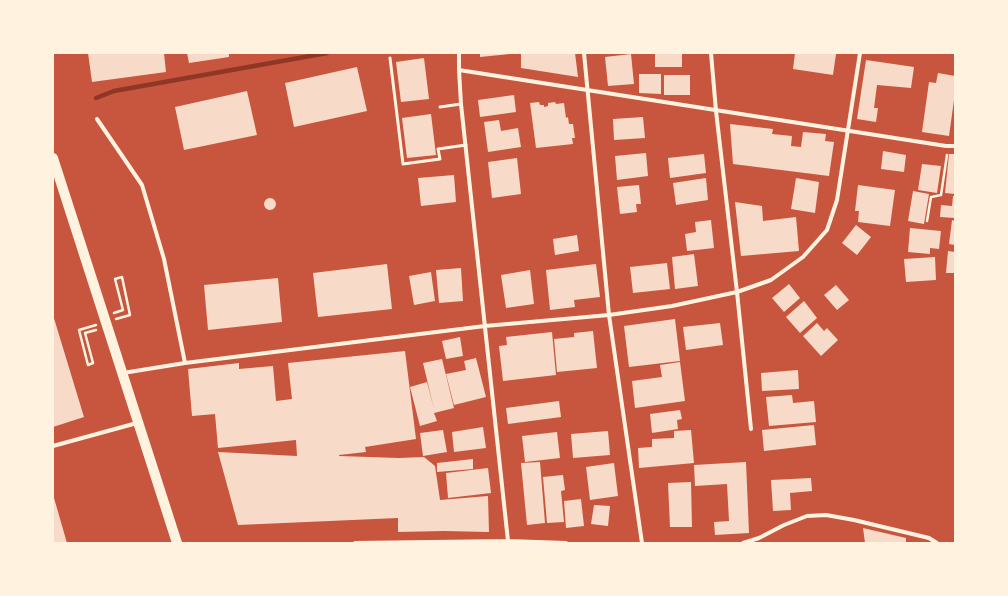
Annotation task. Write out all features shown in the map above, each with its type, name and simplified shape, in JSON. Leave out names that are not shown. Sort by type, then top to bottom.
[{"type":"main road","points":[[53,158],[177,543]]},
{"type":"street","points":[[459,53],[458,70],[461,104],[508,542]]},
{"type":"street","points":[[584,53],[609,314],[642,543]]},
{"type":"street","points":[[711,53],[716,111],[738,292],[751,429]]},
{"type":"street","points":[[122,374],[185,363],[485,326],[609,314],[672,306],[738,292],[771,280],[803,257],[827,230],[837,200],[860,53]]},
{"type":"street","points":[[458,70],[716,111],[946,146],[955,146]]},
{"type":"street","points":[[97,119],[142,185],[164,259],[185,363]]},
{"type":"street","points":[[53,446],[138,422]]},
{"type":"street","points":[[743,543],[807,516],[826,515],[854,520],[929,538],[937,543]]},
{"type":"street","points":[[355,543],[566,543]]},
{"type":"lane","points":[[390,58],[403,164],[440,159],[438,148],[466,145]]},
{"type":"lane","points":[[440,107],[461,104]]},
{"type":"path","points":[[927,221],[931,196],[941,195],[947,157],[946,146]]},
{"type":"path","points":[[122,277],[115,279],[123,310]]},
{"type":"path","points":[[79,330],[88,365],[93,362],[85,333]]},
{"type":"building","points":[[88,53],[164,53],[166,72],[92,82]]},
{"type":"building","points":[[187,53],[229,53],[229,57],[189,63]]},
{"type":"building","points":[[480,53],[510,53],[510,54],[480,57]]},
{"type":"building","points":[[521,53],[575,53],[578,77],[521,68]]},
{"type":"building","points":[[655,53],[682,53],[682,67],[655,67]]},
{"type":"building","points":[[795,53],[836,54],[833,75],[793,69]]},
{"type":"building","points":[[631,54],[634,84],[608,86],[605,57]]},
{"type":"building","points":[[424,58],[429,99],[401,102],[396,62]]},
{"type":"building","points":[[866,60],[914,67],[911,88],[877,85],[874,108],[878,108],[876,122],[857,119]]},
{"type":"building","points":[[357,67],[367,111],[294,127],[285,83]]},
{"type":"building","points":[[938,73],[955,76],[955,93],[949,136],[922,132],[929,82],[936,83]]},
{"type":"building","points":[[639,74],[661,74],[661,94],[639,93]]},
{"type":"building","points":[[664,75],[690,75],[690,95],[664,95]]},
{"type":"building","points":[[247,91],[257,135],[184,150],[175,107]]},
{"type":"building","points":[[514,95],[516,112],[480,117],[478,100]]},
{"type":"building","points":[[539,102],[540,105],[544,105],[544,107],[548,106],[548,103],[564,103],[566,118],[568,117],[569,124],[573,124],[575,138],[572,138],[573,144],[536,148],[530,103]]},
{"type":"building","points":[[431,114],[436,155],[407,158],[402,118]]},
{"type":"building","points":[[643,117],[645,138],[614,140],[613,119]]},
{"type":"building","points":[[499,120],[501,131],[518,128],[521,147],[488,152],[484,122]]},
{"type":"building","points":[[730,124],[773,129],[772,134],[792,136],[791,146],[801,147],[803,132],[826,134],[825,141],[834,142],[829,176],[733,164]]},
{"type":"building","points":[[883,151],[906,155],[904,172],[881,169]]},
{"type":"building","points":[[646,153],[648,176],[617,180],[615,156]]},
{"type":"building","points":[[704,154],[706,173],[670,178],[668,158]]},
{"type":"building","points":[[949,154],[955,154],[955,194],[945,193]]},
{"type":"building","points":[[517,158],[521,194],[492,198],[488,162]]},
{"type":"building","points":[[922,164],[941,166],[937,193],[918,190]]},
{"type":"building","points":[[454,175],[456,202],[421,206],[418,178]]},
{"type":"building","points":[[706,178],[708,200],[676,205],[673,183]]},
{"type":"building","points":[[796,178],[819,182],[815,213],[791,209]]},
{"type":"building","points":[[639,185],[641,204],[636,204],[637,212],[620,214],[617,187]]},
{"type":"building","points":[[858,185],[895,190],[890,226],[858,222],[859,211],[855,211]]},
{"type":"building","points":[[913,191],[929,194],[924,224],[908,221]]},
{"type":"building","points":[[953,196],[955,196],[955,218],[940,217],[941,205],[952,206]]},
{"type":"building","points":[[268,198],[272,198],[276,204],[272,210],[268,210],[264,206],[264,202]]},
{"type":"building","points":[[735,202],[762,206],[763,221],[796,217],[799,251],[741,256]]},
{"type":"building","points":[[711,220],[714,248],[687,251],[685,234],[696,232],[695,222]]},
{"type":"building","points":[[952,220],[955,221],[955,245],[949,244]]},
{"type":"building","points":[[856,225],[871,237],[857,255],[842,243]]},
{"type":"building","points":[[910,228],[941,231],[939,249],[930,248],[930,254],[908,252]]},
{"type":"building","points":[[577,235],[579,251],[555,255],[553,239]]},
{"type":"building","points":[[948,251],[955,252],[955,273],[946,273]]},
{"type":"building","points":[[694,254],[698,286],[675,289],[672,257]]},
{"type":"building","points":[[935,257],[936,280],[906,282],[904,259]]},
{"type":"building","points":[[667,263],[670,289],[633,293],[630,267]]},
{"type":"building","points":[[387,264],[392,309],[318,317],[313,273]]},
{"type":"building","points":[[596,264],[600,297],[574,300],[575,307],[550,310],[546,270]]},
{"type":"building","points":[[461,268],[463,301],[439,303],[436,270]]},
{"type":"building","points":[[530,270],[534,304],[506,308],[501,275]]},
{"type":"building","points":[[431,272],[435,301],[414,305],[409,276]]},
{"type":"building","points":[[278,278],[282,322],[208,330],[204,285]]},
{"type":"building","points":[[789,284],[800,298],[784,312],[772,298]]},
{"type":"building","points":[[836,285],[849,300],[837,310],[824,295]]},
{"type":"building","points":[[804,301],[817,318],[800,333],[786,317]]},
{"type":"building","points":[[53,315],[84,417],[53,427]]},
{"type":"building","points":[[675,319],[680,361],[629,367],[624,326]]},
{"type":"building","points":[[720,323],[723,345],[686,350],[683,327]]},
{"type":"building","points":[[817,323],[824,331],[827,328],[838,340],[821,356],[803,336]]},
{"type":"building","points":[[593,331],[597,368],[557,372],[554,339],[574,337],[574,333]]},
{"type":"building","points":[[552,332],[556,375],[503,381],[499,346],[507,345],[506,337]]},
{"type":"building","points":[[460,337],[463,356],[446,359],[442,341]]},
{"type":"building","points":[[405,351],[416,439],[365,447],[366,452],[339,456],[399,458],[424,457],[435,466],[440,500],[488,496],[489,532],[398,532],[398,518],[238,525],[218,452],[297,456],[296,440],[218,448],[215,414],[192,416],[188,369],[239,363],[239,369],[273,366],[276,401],[292,399],[288,363]]},
{"type":"building","points":[[476,358],[486,397],[454,405],[446,374],[466,370],[464,361]]},
{"type":"building","points":[[442,359],[454,408],[434,413],[437,421],[420,426],[410,387],[427,382],[434,409],[423,363]]},
{"type":"building","points":[[680,362],[685,401],[635,408],[632,381],[662,377],[660,365]]},
{"type":"building","points":[[798,370],[799,389],[762,391],[761,373]]},
{"type":"building","points":[[792,395],[793,403],[814,401],[816,422],[769,426],[766,397]]},
{"type":"building","points":[[559,401],[561,417],[508,424],[506,408]]},
{"type":"building","points":[[680,410],[682,419],[677,420],[678,429],[652,433],[650,414]]},
{"type":"building","points":[[814,425],[816,445],[764,451],[762,430]]},
{"type":"building","points":[[483,427],[486,448],[454,452],[452,432]]},
{"type":"building","points":[[443,430],[447,452],[423,456],[420,433]]},
{"type":"building","points":[[691,430],[694,463],[639,468],[638,448],[652,447],[652,439],[674,438],[674,431]]},
{"type":"building","points":[[608,431],[610,455],[573,458],[571,434]]},
{"type":"building","points":[[557,432],[560,458],[525,462],[522,436]]},
{"type":"building","points":[[473,459],[473,469],[437,472],[437,463]]},
{"type":"building","points":[[540,462],[545,523],[527,525],[521,463]]},
{"type":"building","points":[[746,462],[749,533],[715,535],[714,522],[729,521],[727,484],[695,486],[694,465]]},
{"type":"building","points":[[614,463],[618,496],[590,500],[586,467]]},
{"type":"building","points":[[488,468],[491,493],[448,498],[446,473]]},
{"type":"building","points":[[563,475],[565,490],[561,491],[564,522],[547,523],[543,477]]},
{"type":"building","points":[[811,478],[812,491],[790,493],[791,510],[773,511],[771,480]]},
{"type":"building","points":[[691,482],[692,527],[670,527],[668,483]]},
{"type":"building","points":[[53,494],[54,498],[67,543],[53,543]]},
{"type":"building","points":[[581,499],[584,526],[566,528],[564,501]]},
{"type":"building","points":[[594,505],[610,506],[608,526],[591,524]]},
{"type":"building","points":[[863,528],[906,538],[906,543],[865,543]]},
{"type":"waterway","points":[[96,98],[114,91],[327,53]]}]
